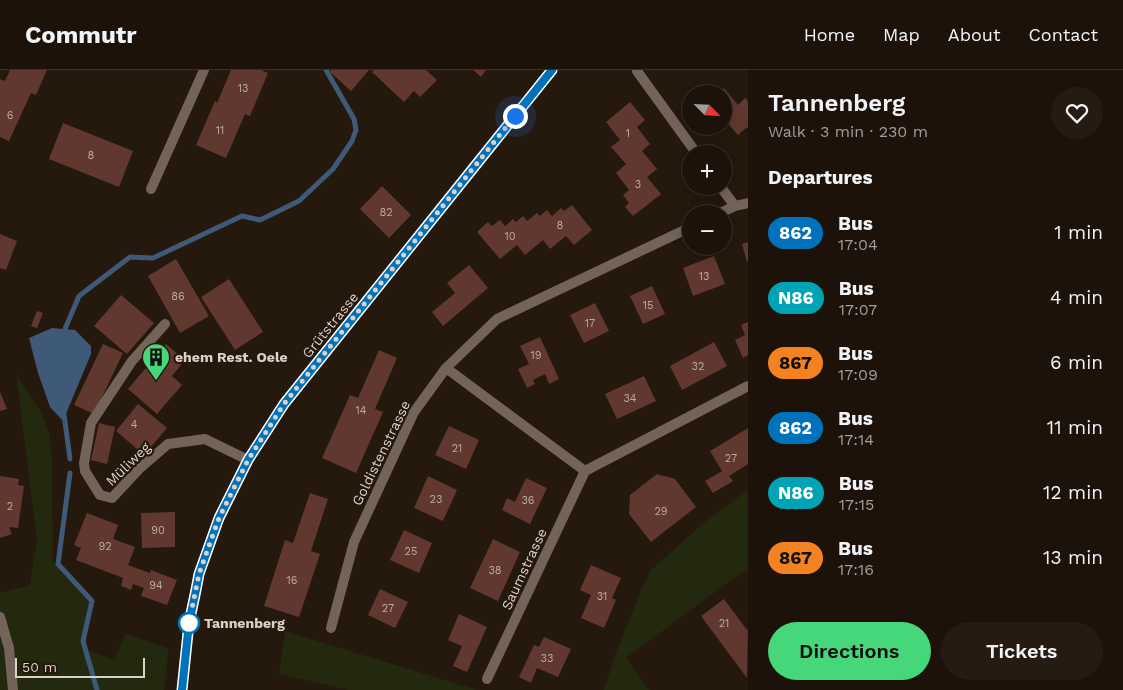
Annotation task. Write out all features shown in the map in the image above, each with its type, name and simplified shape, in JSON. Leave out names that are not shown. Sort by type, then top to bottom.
[{"type":"main road","name":"Grütstrasse","points":[[182,690],[189,623],[199,574],[219,518],[248,460],[284,404],[552,70]]},
{"type":"street","points":[[151,189],[204,70]]},
{"type":"street","points":[[637,71],[690,145]]},
{"type":"street","points":[[726,195],[734,206],[748,203]]},
{"type":"street","name":"Goldistenstrasse","points":[[331,628],[354,542],[414,412],[446,368],[497,319],[682,231]]},
{"type":"street","name":"Müliweg","points":[[165,324],[132,361],[91,423],[84,463],[85,471],[91,483],[100,495],[112,498],[139,469],[168,444],[204,439],[248,460]]},
{"type":"street","points":[[446,368],[585,471],[748,386]]},
{"type":"street","name":"Saumstrasse","points":[[487,679],[585,471]]},
{"type":"street","points":[[0,617],[9,648],[13,690]]},
{"type":"green space","points":[[16,374],[41,412],[50,436],[53,561],[90,595],[86,650],[115,660],[125,633],[169,649],[164,690],[0,690],[0,593],[30,585],[37,539]]},
{"type":"green space","points":[[748,490],[748,573],[745,570],[626,658],[649,690],[604,690],[614,657],[643,586],[652,569],[700,526]]},
{"type":"green space","points":[[285,631],[477,690],[349,690],[279,674]]},
{"type":"water","points":[[52,328],[75,330],[91,346],[91,354],[63,421],[50,407],[38,373],[29,338]]},
{"type":"building","points":[[10,70],[47,70],[36,95],[31,93],[9,141],[0,137],[0,79],[5,81]]},
{"type":"building","points":[[231,70],[261,70],[268,73],[250,116],[245,114],[226,158],[196,145]]},
{"type":"building","points":[[331,70],[369,70],[351,91],[330,72]]},
{"type":"building","points":[[374,70],[426,70],[437,80],[420,97],[414,91],[404,102],[372,72]]},
{"type":"building","points":[[473,70],[486,70],[481,77]]},
{"type":"building","points":[[732,98],[738,105],[745,98],[748,101],[748,129],[747,127],[738,135],[732,128]]},
{"type":"building","points":[[630,102],[645,120],[637,127],[650,144],[642,151],[657,169],[647,177],[661,194],[633,216],[625,207],[629,203],[623,195],[629,190],[616,173],[626,164],[611,147],[620,140],[606,122]]},
{"type":"building","points":[[63,123],[133,151],[119,187],[49,159]]},
{"type":"building","points":[[382,186],[411,215],[389,238],[360,209]]},
{"type":"building","points":[[572,205],[592,230],[574,245],[566,236],[550,249],[543,240],[525,255],[517,245],[500,259],[477,232],[488,222],[492,226],[500,220],[505,226],[513,219],[516,222],[523,216],[527,221],[537,213],[540,216],[547,210],[552,216],[561,208],[564,211]]},
{"type":"building","points":[[0,234],[17,241],[6,270],[0,268]]},
{"type":"building","points":[[748,242],[748,262],[747,262],[742,244]]},
{"type":"building","points":[[714,256],[725,284],[693,296],[683,268]]},
{"type":"building","points":[[176,259],[209,316],[180,333],[148,276]]},
{"type":"building","points":[[469,265],[488,288],[443,326],[432,312],[455,293],[447,283]]},
{"type":"building","points":[[229,279],[263,332],[235,350],[201,297]]},
{"type":"building","points":[[652,286],[665,314],[643,324],[630,296]]},
{"type":"building","points":[[121,295],[154,323],[127,354],[94,326]]},
{"type":"building","points":[[595,303],[609,331],[584,343],[570,315]]},
{"type":"building","points":[[37,311],[43,313],[37,328],[31,326]]},
{"type":"building","points":[[748,322],[748,355],[743,358],[735,340],[745,335],[741,325]]},
{"type":"building","points":[[540,337],[559,379],[549,384],[545,374],[533,380],[535,384],[527,388],[518,369],[529,364],[520,346]]},
{"type":"building","points":[[714,342],[727,366],[682,390],[670,366]]},
{"type":"building","points":[[103,344],[123,353],[94,414],[74,405]]},
{"type":"building","name":"ehem Rest. Oele","points":[[166,344],[185,360],[172,376],[182,385],[157,414],[128,389]]},
{"type":"building","points":[[379,350],[397,358],[375,409],[383,412],[356,473],[322,458],[350,395],[358,398]]},
{"type":"building","points":[[644,376],[656,401],[617,419],[605,394]]},
{"type":"building","points":[[0,392],[7,409],[0,411]]},
{"type":"building","points":[[138,404],[167,428],[144,455],[116,431]]},
{"type":"building","points":[[99,423],[115,427],[107,464],[91,460]]},
{"type":"building","points":[[449,426],[479,440],[466,469],[435,455]]},
{"type":"building","points":[[748,428],[748,464],[729,476],[733,481],[713,493],[705,481],[722,471],[710,451]]},
{"type":"building","points":[[657,474],[675,479],[696,507],[651,542],[629,514],[630,495]]},
{"type":"building","points":[[0,476],[19,479],[18,485],[24,486],[18,528],[9,527],[12,534],[0,538]]},
{"type":"building","points":[[428,476],[457,490],[443,521],[414,508]]},
{"type":"building","points":[[526,478],[547,488],[530,524],[502,510],[507,498],[515,502]]},
{"type":"building","points":[[310,493],[328,499],[311,551],[320,554],[299,617],[264,606],[285,540],[293,543]]},
{"type":"building","points":[[175,512],[175,547],[142,548],[141,513]]},
{"type":"building","points":[[87,513],[118,525],[113,539],[135,547],[128,565],[150,573],[151,570],[177,580],[167,605],[141,596],[144,588],[133,584],[131,590],[121,586],[123,578],[76,560],[81,548],[74,545]]},
{"type":"building","points":[[404,530],[432,543],[419,573],[390,560]]},
{"type":"building","points":[[493,539],[520,552],[498,601],[470,588]]},
{"type":"building","points":[[591,565],[621,578],[612,598],[616,600],[604,628],[581,618],[591,595],[580,590]]},
{"type":"building","points":[[380,589],[408,602],[395,628],[368,615]]},
{"type":"building","points":[[724,599],[747,630],[748,628],[747,678],[701,616]]},
{"type":"building","points":[[459,614],[487,627],[467,672],[453,666],[462,646],[448,640]]},
{"type":"building","points":[[544,637],[571,649],[558,677],[537,668],[531,683],[519,677],[534,645],[539,647]]},
{"type":"waterway","points":[[65,336],[65,329],[79,296],[130,257],[153,258],[242,216],[260,220],[299,201],[333,169],[352,141],[356,130],[354,119],[326,70]]},
{"type":"waterway","points":[[64,414],[70,459]]},
{"type":"waterway","points":[[70,473],[58,564],[92,601],[83,641],[97,690]]},
{"type":"bus line","name":"862","points":[[182,690],[189,623],[199,574],[219,518],[248,460],[284,404],[552,70]]},
{"type":"place","name":"ehem Rest. Oele","points":[[156,381]]},
{"type":"place","name":"Tannenberg","points":[[189,623]]},
{"type":"route","points":[[189,623],[199,574],[219,518],[248,460],[284,404],[515,116]]}]
